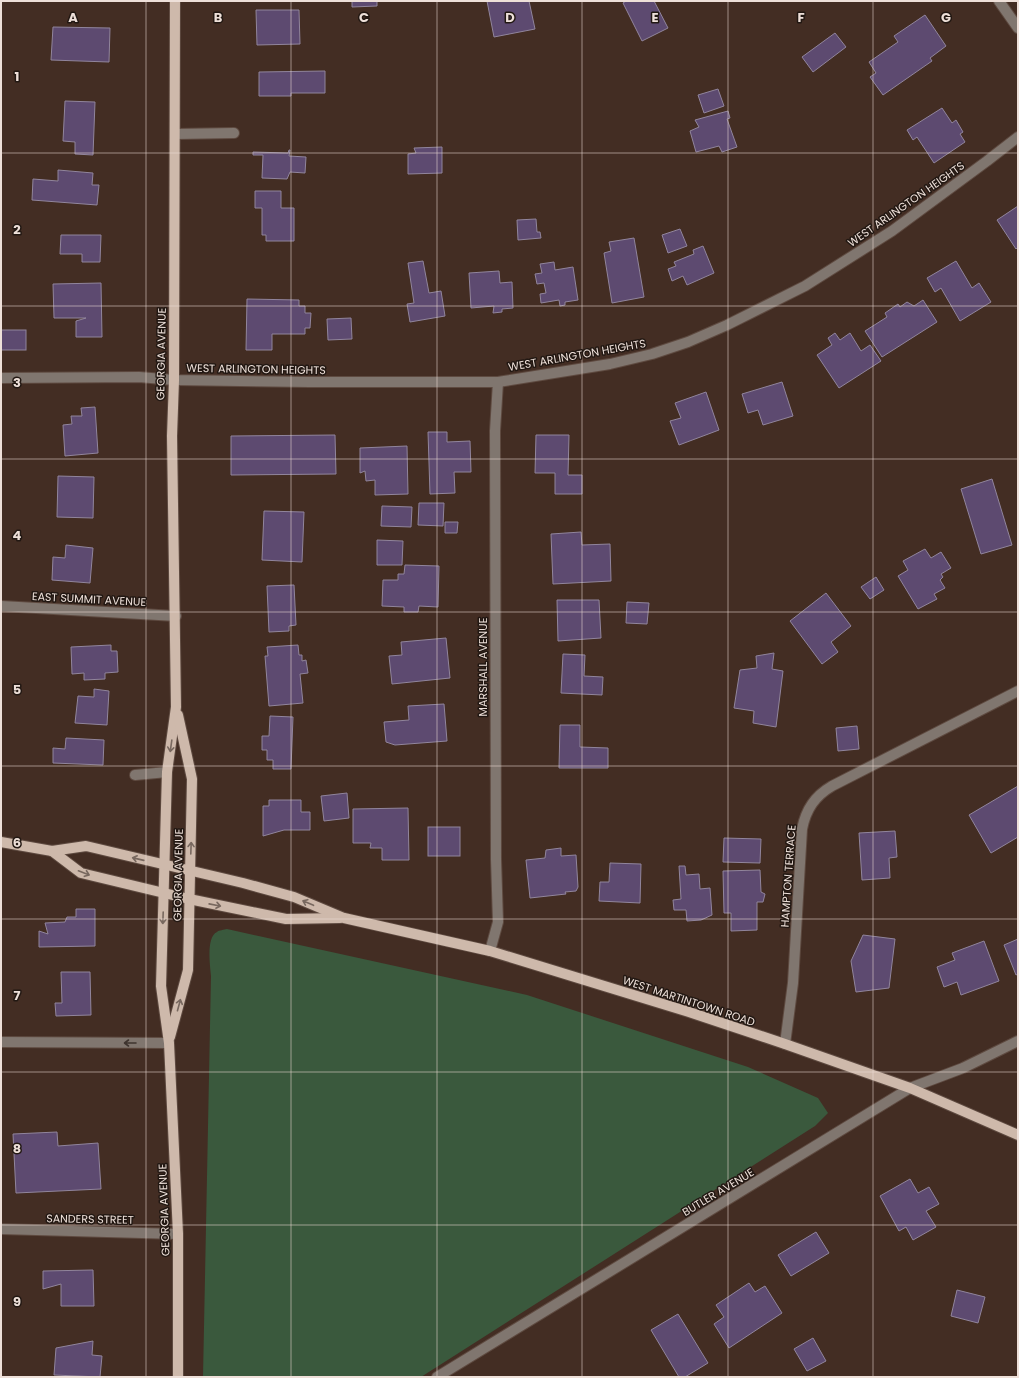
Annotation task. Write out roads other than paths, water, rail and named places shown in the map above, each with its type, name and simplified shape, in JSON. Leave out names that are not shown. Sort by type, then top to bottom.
[{"type":"main road","name":"GEORGIA AVENUE","points":[[175,1],[174,380],[172,436],[176,616],[176,707],[167,772],[161,986],[169,1042],[178,1234],[178,1377]]},
{"type":"main road","name":"GEORGIA AVENUE","points":[[169,1042],[188,970],[192,779],[176,707]]},
{"type":"main road","points":[[1,842],[52,851]]},
{"type":"main road","name":"WEST MARTINTOWN ROAD","points":[[52,851],[86,846],[243,882],[294,897],[344,918],[490,951],[689,1012],[785,1044],[910,1088],[1018,1135]]},
{"type":"main road","name":"WEST MARTINTOWN ROAD","points":[[52,851],[81,873],[189,899],[286,919],[344,918]]},
{"type":"street","points":[[999,1],[1018,28]]},
{"type":"street","points":[[175,134],[234,133]]},
{"type":"street","name":"WEST ARLINGTON HEIGHTS","points":[[1,378],[139,377],[174,380],[310,382],[498,382],[610,364],[652,354],[688,342],[727,325],[805,286],[892,231],[1018,137]]},
{"type":"street","name":"MARSHALL AVENUE","points":[[490,951],[498,922],[496,859],[494,431],[498,382]]},
{"type":"street","name":"EAST SUMMIT AVENUE","points":[[1,606],[176,616]]},
{"type":"street","name":"HAMPTON TERRACE","points":[[785,1044],[793,983],[802,829],[804,818],[809,807],[816,798],[832,786],[1018,690]]},
{"type":"street","points":[[135,775],[167,772]]},
{"type":"street","name":"BUTLER AVENUE","points":[[437,1377],[910,1088],[963,1068],[1018,1041]]},
{"type":"street","points":[[1,1042],[169,1042]]},
{"type":"street","name":"SANDERS STREET","points":[[1,1229],[178,1234]]}]
